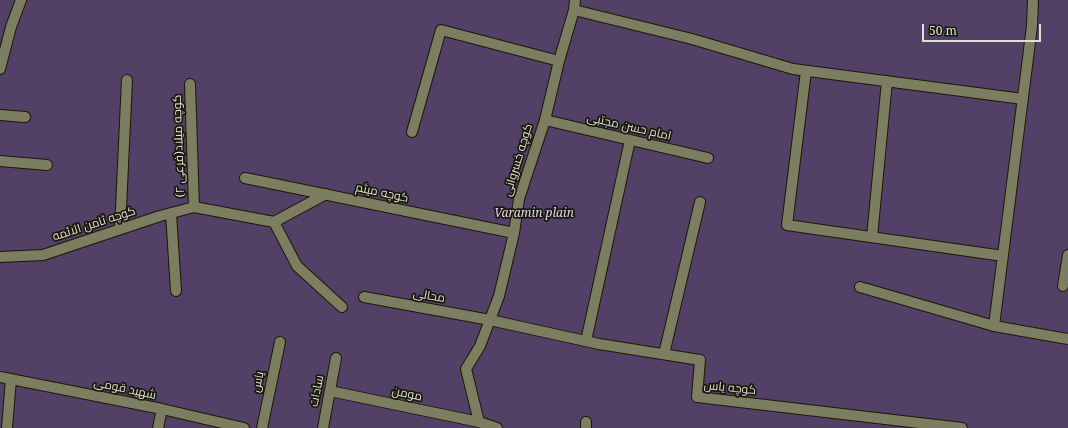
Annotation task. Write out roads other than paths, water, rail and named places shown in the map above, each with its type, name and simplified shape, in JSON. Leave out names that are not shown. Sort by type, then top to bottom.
[{"type":"street","points":[[0,69],[11,27],[21,0]]},
{"type":"street","points":[[994,326],[1032,26],[1033,0]]},
{"type":"street","points":[[574,5],[793,69],[1023,99]]},
{"type":"street","name":"کوچه خسروانی","points":[[479,422],[466,369],[480,346],[498,296],[514,233],[519,199],[545,120],[574,5]]},
{"type":"street","points":[[412,132],[441,30],[559,60]]},
{"type":"street","points":[[806,71],[787,225],[1003,256]]},
{"type":"street","points":[[120,229],[127,80]]},
{"type":"street","points":[[872,237],[887,81]]},
{"type":"street","name":"کوچه میلاد(فرعی ۲)","points":[[190,84],[194,207]]},
{"type":"street","points":[[0,115],[25,117]]},
{"type":"street","name":"امام حسن مجتبی","points":[[545,120],[708,158]]},
{"type":"street","points":[[586,341],[630,140]]},
{"type":"street","points":[[0,161],[47,166]]},
{"type":"street","name":"کوچه میثم","points":[[245,178],[514,233]]},
{"type":"street","points":[[194,207],[274,222],[326,194]]},
{"type":"street","points":[[664,354],[700,202]]},
{"type":"street","name":"کوچه ثامن الائمه","points":[[0,257],[43,255],[120,229],[194,207]]},
{"type":"street","points":[[171,213],[176,291]]},
{"type":"street","points":[[274,222],[297,266],[342,307]]},
{"type":"street","points":[[1063,286],[1068,255]]},
{"type":"street","points":[[860,287],[994,326],[1068,339]]},
{"type":"street","name":"محالی","points":[[364,297],[490,320]]},
{"type":"street","name":"کوچه یاس","points":[[490,320],[586,341],[700,360],[697,397],[962,428]]},
{"type":"street","name":"یاس","points":[[262,428],[280,342]]},
{"type":"street","name":"سادات","points":[[323,428],[336,358]]},
{"type":"street","name":"شهید قومی","points":[[0,377],[244,428]]},
{"type":"street","points":[[7,428],[11,379]]},
{"type":"street","name":"مومن","points":[[330,391],[479,422]]},
{"type":"street","points":[[158,428],[162,410]]},
{"type":"street","points":[[479,422],[497,428]]},
{"type":"park label","name":"Varamin plain","points":[[534,214]]}]
